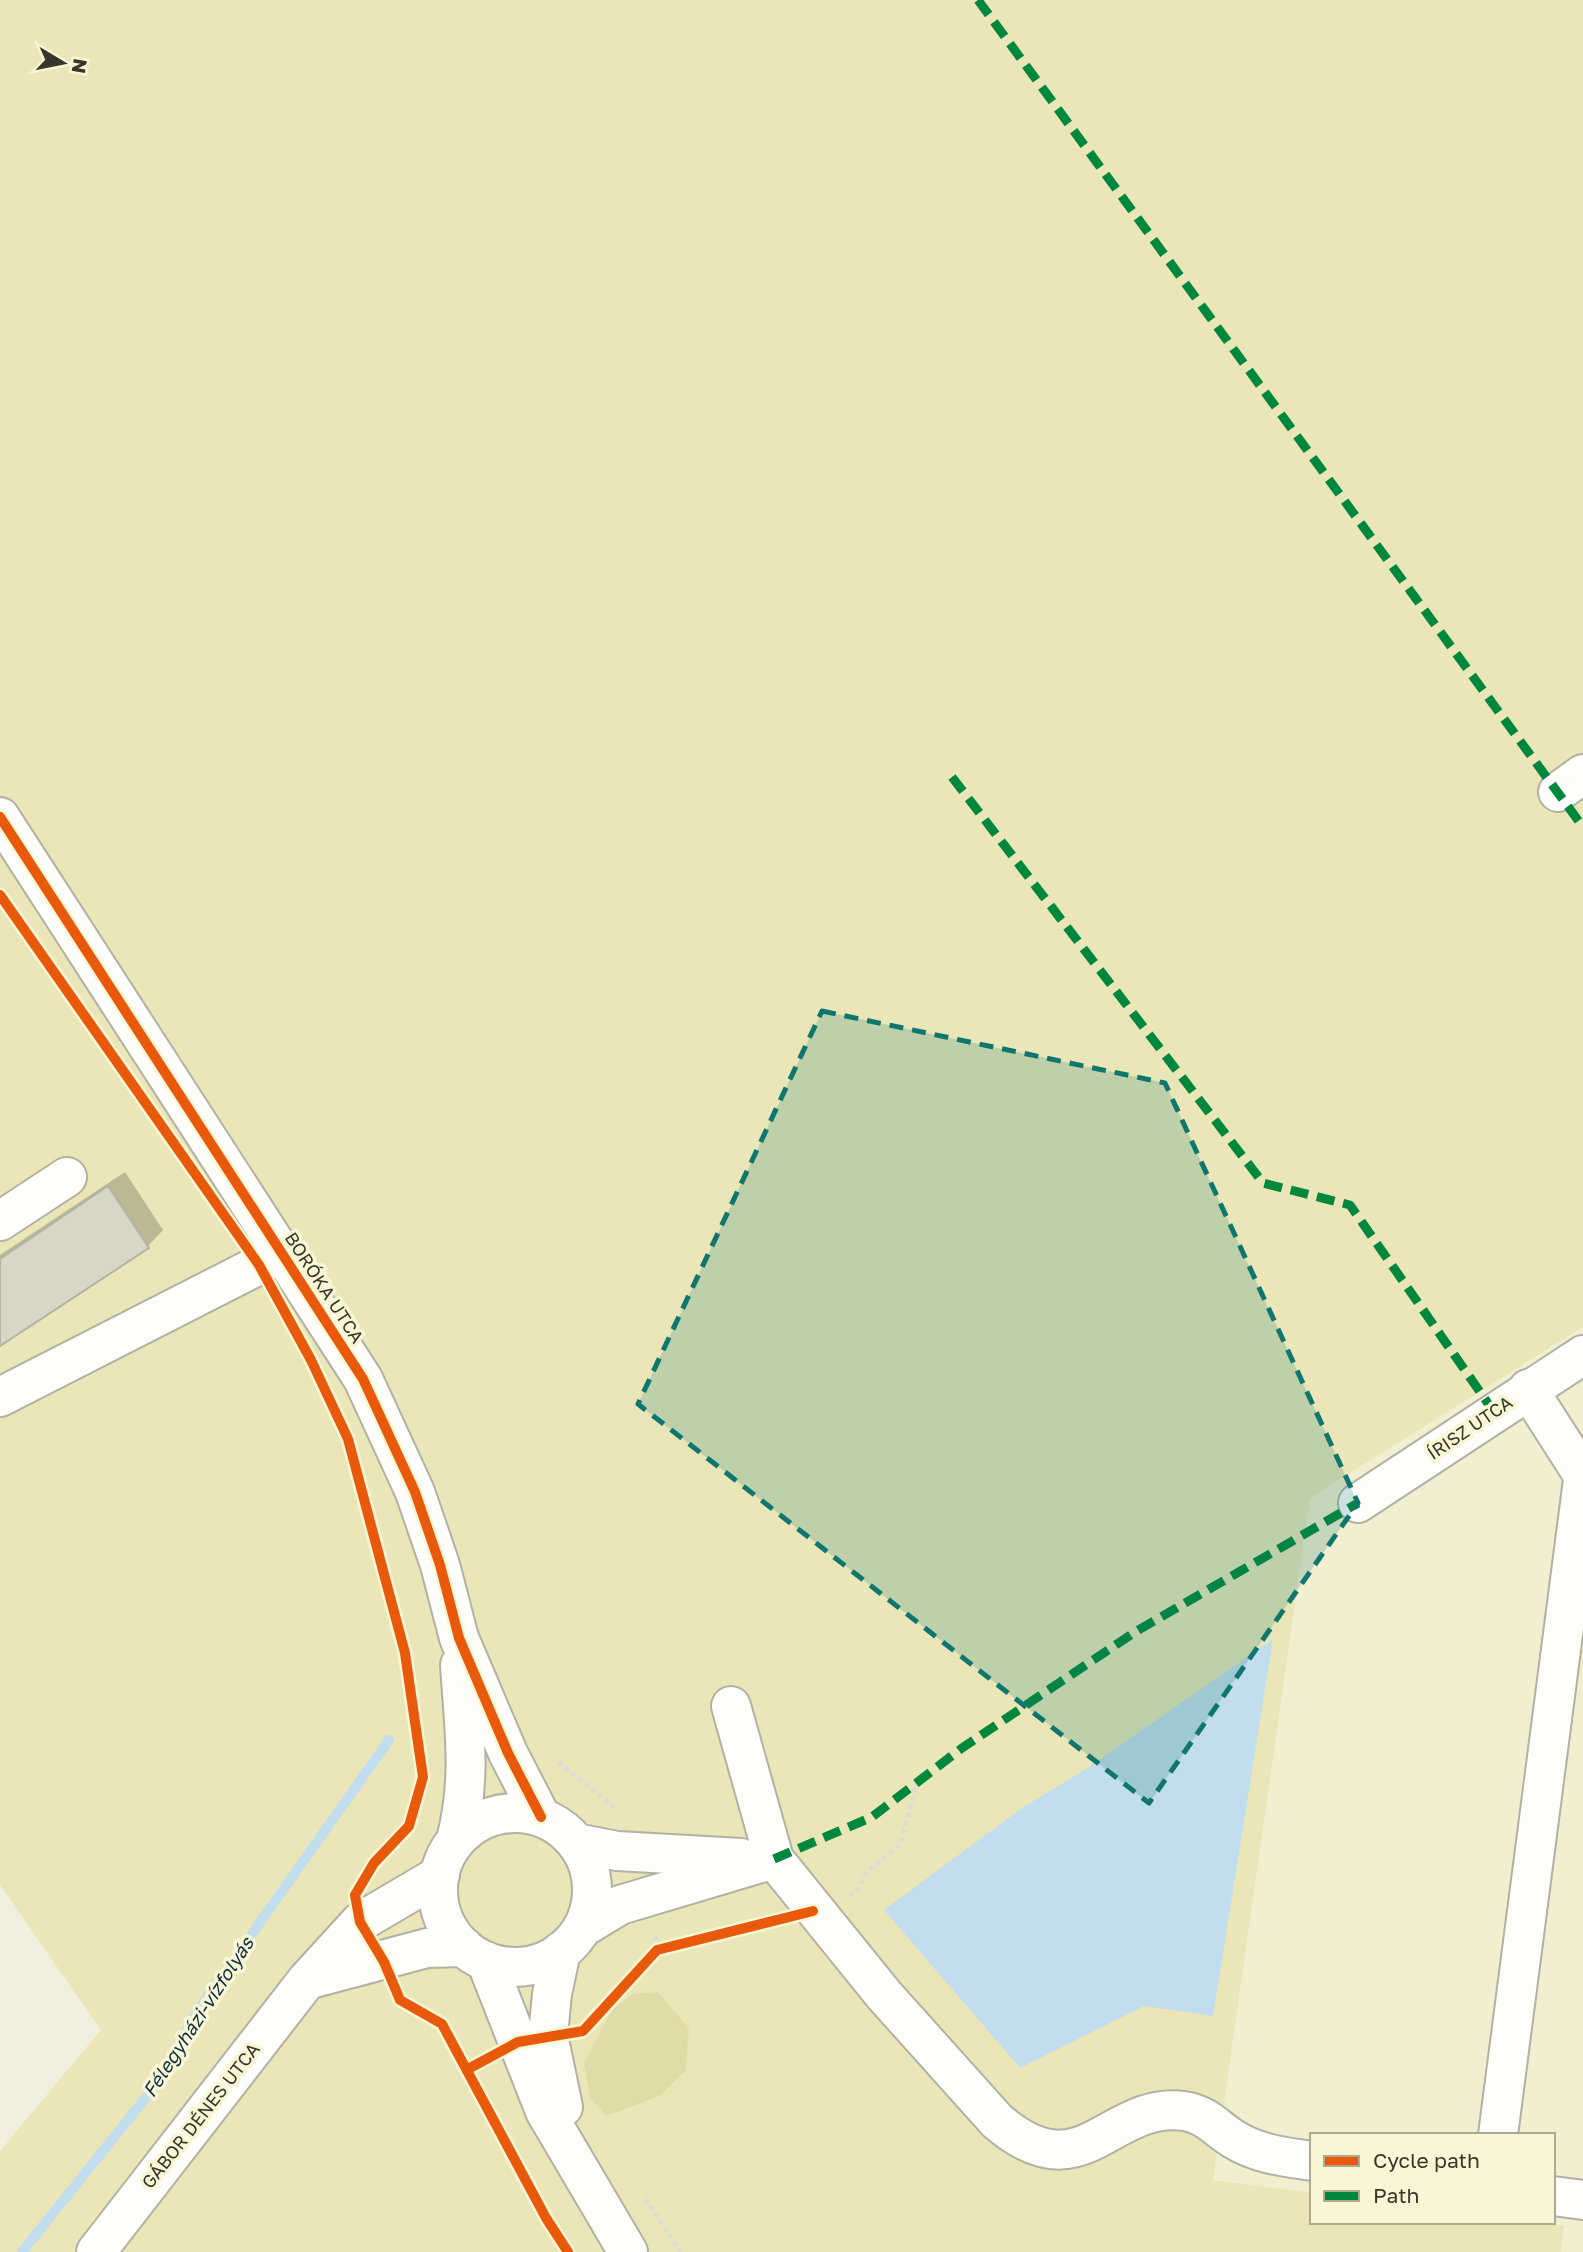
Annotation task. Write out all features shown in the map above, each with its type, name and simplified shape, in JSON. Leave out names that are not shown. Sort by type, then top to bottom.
[{"type":"street","name":"BORÓKA UTCA","points":[[0,817],[363,1379],[415,1492],[440,1565],[459,1638],[508,1753],[541,1817]]},
{"type":"street","points":[[0,1221],[67,1177]]},
{"type":"street","points":[[0,1397],[259,1265],[280,1251]]},
{"type":"street","name":"ÍRISZ UTCA","points":[[1358,1503],[1583,1355]]},
{"type":"street","points":[[1499,2133],[1583,1477],[1528,1389]]},
{"type":"street","name":"BORÓKA UTCA","points":[[456,1840],[466,1804],[467,1759],[459,1638]]},
{"type":"street","points":[[731,1706],[774,1859],[813,1911],[997,2121],[1014,2136],[1033,2146],[1068,2149],[1085,2146],[1144,2114],[1162,2109],[1204,2116],[1234,2140],[1266,2154],[1310,2161]]},
{"type":"street","points":[[578,2167],[548,2035],[552,1994],[572,1939],[591,1903],[591,1878],[576,1843],[561,1827],[541,1817],[518,1812],[495,1815],[473,1825],[456,1840],[440,1875],[442,1914],[475,1954],[545,2111],[628,2252]]},
{"type":"street","points":[[576,1843],[638,1853],[774,1859]]},
{"type":"street","points":[[307,1980],[427,1948],[475,1954],[512,1967],[525,1966],[550,1958],[620,1905],[774,1859]]},
{"type":"street","name":"GÁBOR DÉNES UTCA","points":[[96,2252],[307,1980],[360,1922],[440,1875]]},
{"type":"street","points":[[1555,2196],[1583,2200]]},
{"type":"path","points":[[508,1753],[547,1753],[598,1797],[626,1816]]},
{"type":"path","points":[[813,1911],[856,1892],[868,1870],[900,1845],[918,1782]]},
{"type":"path","points":[[648,1960],[657,1950],[670,1947]]},
{"type":"path","points":[[642,2195],[681,2252]]},
{"type":"highlighted area","points":[[822,1011],[1165,1083],[1358,1503],[1149,1803],[638,1404]]},
{"type":"shaded area","points":[[0,0],[1583,0],[1583,1327],[1310,1498],[1213,2180],[1310,2193],[1310,2224],[1564,2225],[1561,2252],[0,2252],[0,2151],[101,2030],[0,1885]]},
{"type":"shaded area","points":[[1583,1327],[1583,2252],[1561,2252],[1564,2225],[1555,2224],[1555,2133],[1310,2133],[1310,2193],[1213,2181],[1310,1498]]},
{"type":"shaded area","points":[[658,1992],[689,2028],[686,2070],[659,2096],[606,2116],[590,2097],[584,2063],[612,2010],[633,1994]]},
{"type":"water","points":[[1273,1639],[1213,2016],[1144,2006],[1020,2068],[884,1910],[1022,1808],[1086,1769]]},
{"type":"building","points":[[108,1186],[149,1248],[0,1346],[0,1259]]},
{"type":"waterway","name":"Félegyházi-vízfolyás","points":[[22,2252],[159,2081],[196,2013],[389,1740]]},
{"type":"marked path","points":[[978,0],[1583,827]]},
{"type":"marked path","points":[[952,777],[1263,1183],[1350,1205],[1494,1412]]},
{"type":"marked path","points":[[774,1859],[872,1817],[962,1748],[1135,1632],[1358,1503]]},
{"type":"cycle path","points":[[0,817],[363,1379],[415,1492],[440,1565],[459,1638],[508,1753],[541,1817]]},
{"type":"cycle path","points":[[0,895],[259,1265],[311,1360],[348,1439],[405,1653],[423,1777],[409,1826],[374,1863],[355,1895],[360,1922],[384,1962],[400,2000],[442,2024],[546,2218],[568,2252]]},
{"type":"cycle path","points":[[468,2069],[518,2042],[583,2031],[657,1950],[813,1911]]}]
